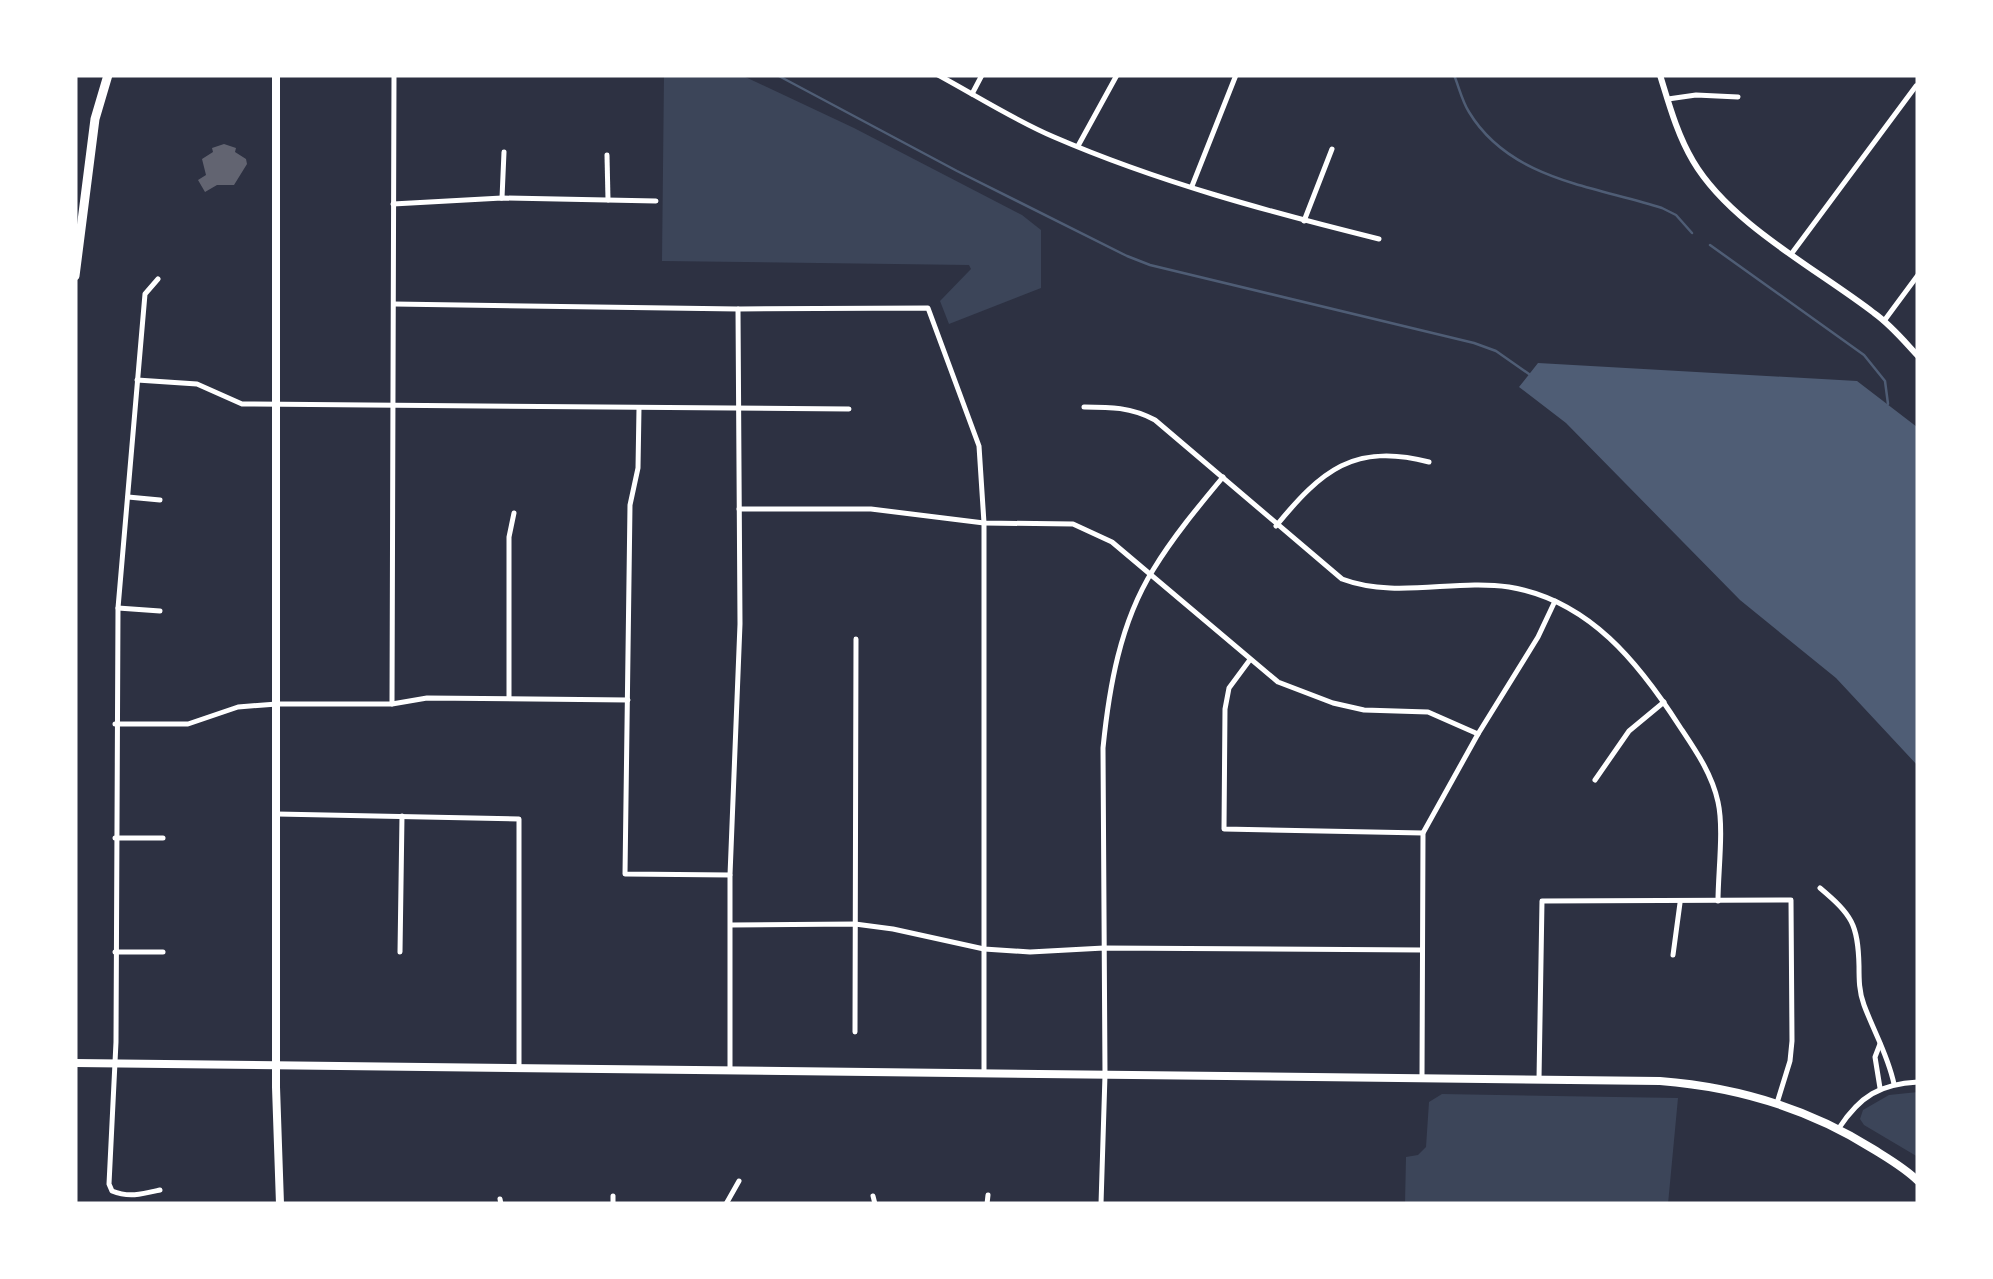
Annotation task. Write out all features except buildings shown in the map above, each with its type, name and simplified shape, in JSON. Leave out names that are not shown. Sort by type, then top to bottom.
[{"type":"highway","points":[[75,276],[95,119],[108,75]]},
{"type":"main road","points":[[276,75],[277,1201]]},
{"type":"main road","points":[[75,1064],[1685,1083],[1777,1103],[1839,1128],[1918,1181]]},
{"type":"street","points":[[392,704],[394,75]]},
{"type":"street","points":[[938,75],[1034,128],[1078,146],[1304,222],[1379,239]]},
{"type":"street","points":[[972,94],[982,75]]},
{"type":"street","points":[[1078,146],[1117,75]]},
{"type":"street","points":[[1192,186],[1236,75]]},
{"type":"street","points":[[1660,75],[1684,144],[1704,178],[1730,206],[1884,321],[1918,356]]},
{"type":"street","points":[[1792,253],[1916,86]]},
{"type":"street","points":[[1668,100],[1696,95],[1738,97]]},
{"type":"street","points":[[1304,222],[1332,150]]},
{"type":"street","points":[[502,198],[504,152]]},
{"type":"street","points":[[607,155],[608,200]]},
{"type":"street","points":[[393,204],[502,198],[656,201]]},
{"type":"street","points":[[1884,321],[1918,275]]},
{"type":"street","points":[[158,278],[146,294],[118,608],[114,1064],[109,1184],[112,1191],[121,1195],[160,1190]]},
{"type":"street","points":[[394,304],[928,308],[979,446],[984,523],[984,1073]]},
{"type":"street","points":[[730,1071],[730,875],[740,624],[738,309]]},
{"type":"street","points":[[138,380],[197,384],[242,404],[850,409]]},
{"type":"street","points":[[1084,407],[1139,411],[1156,420],[1342,579],[1363,587],[1478,583],[1536,592],[1589,619],[1620,646],[1664,702],[1706,766],[1719,804],[1718,901]]},
{"type":"street","points":[[639,408],[638,468],[630,505],[626,874],[730,875]]},
{"type":"street","points":[[1276,526],[1313,485],[1345,462],[1407,456],[1428,462]]},
{"type":"street","points":[[1101,1204],[1105,1074],[1103,748],[1107,702],[1128,625],[1150,574],[1223,477]]},
{"type":"street","points":[[128,497],[160,500]]},
{"type":"street","points":[[739,509],[871,510],[984,523],[1073,524],[1098,533],[1278,682],[1364,710],[1428,712],[1478,734]]},
{"type":"street","points":[[509,698],[510,538],[514,513]]},
{"type":"street","points":[[1422,1077],[1423,833],[1538,637],[1555,601]]},
{"type":"street","points":[[118,608],[160,611]]},
{"type":"street","points":[[855,1032],[856,639]]},
{"type":"street","points":[[1250,662],[1230,688],[1225,708],[1224,829],[1423,833]]},
{"type":"street","points":[[115,724],[188,724],[238,707],[276,704],[392,704],[427,698],[628,700]]},
{"type":"street","points":[[1595,780],[1628,730],[1664,702]]},
{"type":"street","points":[[276,814],[519,818],[520,1070]]},
{"type":"street","points":[[400,952],[402,816]]},
{"type":"street","points":[[114,838],[163,838]]},
{"type":"street","points":[[1820,888],[1846,910],[1855,925],[1860,989],[1888,1056],[1894,1084]]},
{"type":"street","points":[[1540,1079],[1542,901],[1791,900],[1792,1041],[1777,1103]]},
{"type":"street","points":[[1673,956],[1680,903]]},
{"type":"street","points":[[731,924],[855,924],[894,928],[984,949],[1030,952],[1104,948],[1422,950]]},
{"type":"street","points":[[115,952],[163,952]]},
{"type":"street","points":[[1880,1044],[1875,1066],[1880,1088]]},
{"type":"street","points":[[1839,1128],[1858,1103],[1880,1088],[1918,1082]]},
{"type":"street","points":[[726,1204],[740,1181]]},
{"type":"street","points":[[988,1195],[988,1204]]},
{"type":"street","points":[[613,1196],[613,1204]]},
{"type":"street","points":[[874,1196],[875,1204]]},
{"type":"shaded area","points":[[664,75],[741,75],[1022,215],[1041,230],[1041,288],[949,324],[940,301],[971,269],[969,265],[662,261]]},
{"type":"shaded area","points":[[1538,363],[1857,381],[1917,427],[1918,766],[1836,678],[1740,600],[1566,423],[1519,387]]},
{"type":"shaded area","points":[[1918,1092],[1918,1157],[1860,1119],[1863,1110],[1889,1095]]},
{"type":"shaded area","points":[[1442,1094],[1678,1098],[1668,1204],[1405,1204],[1406,1157],[1418,1155],[1426,1147],[1429,1102]]},
{"type":"waterway","points":[[777,75],[1127,256],[1150,265],[1474,343],[1496,351],[1529,374]]},
{"type":"waterway","points":[[1454,75],[1469,112],[1486,135],[1507,153],[1555,177],[1662,208],[1676,215],[1692,233]]},
{"type":"waterway","points":[[1710,245],[1864,355],[1885,381],[1888,404]]}]
